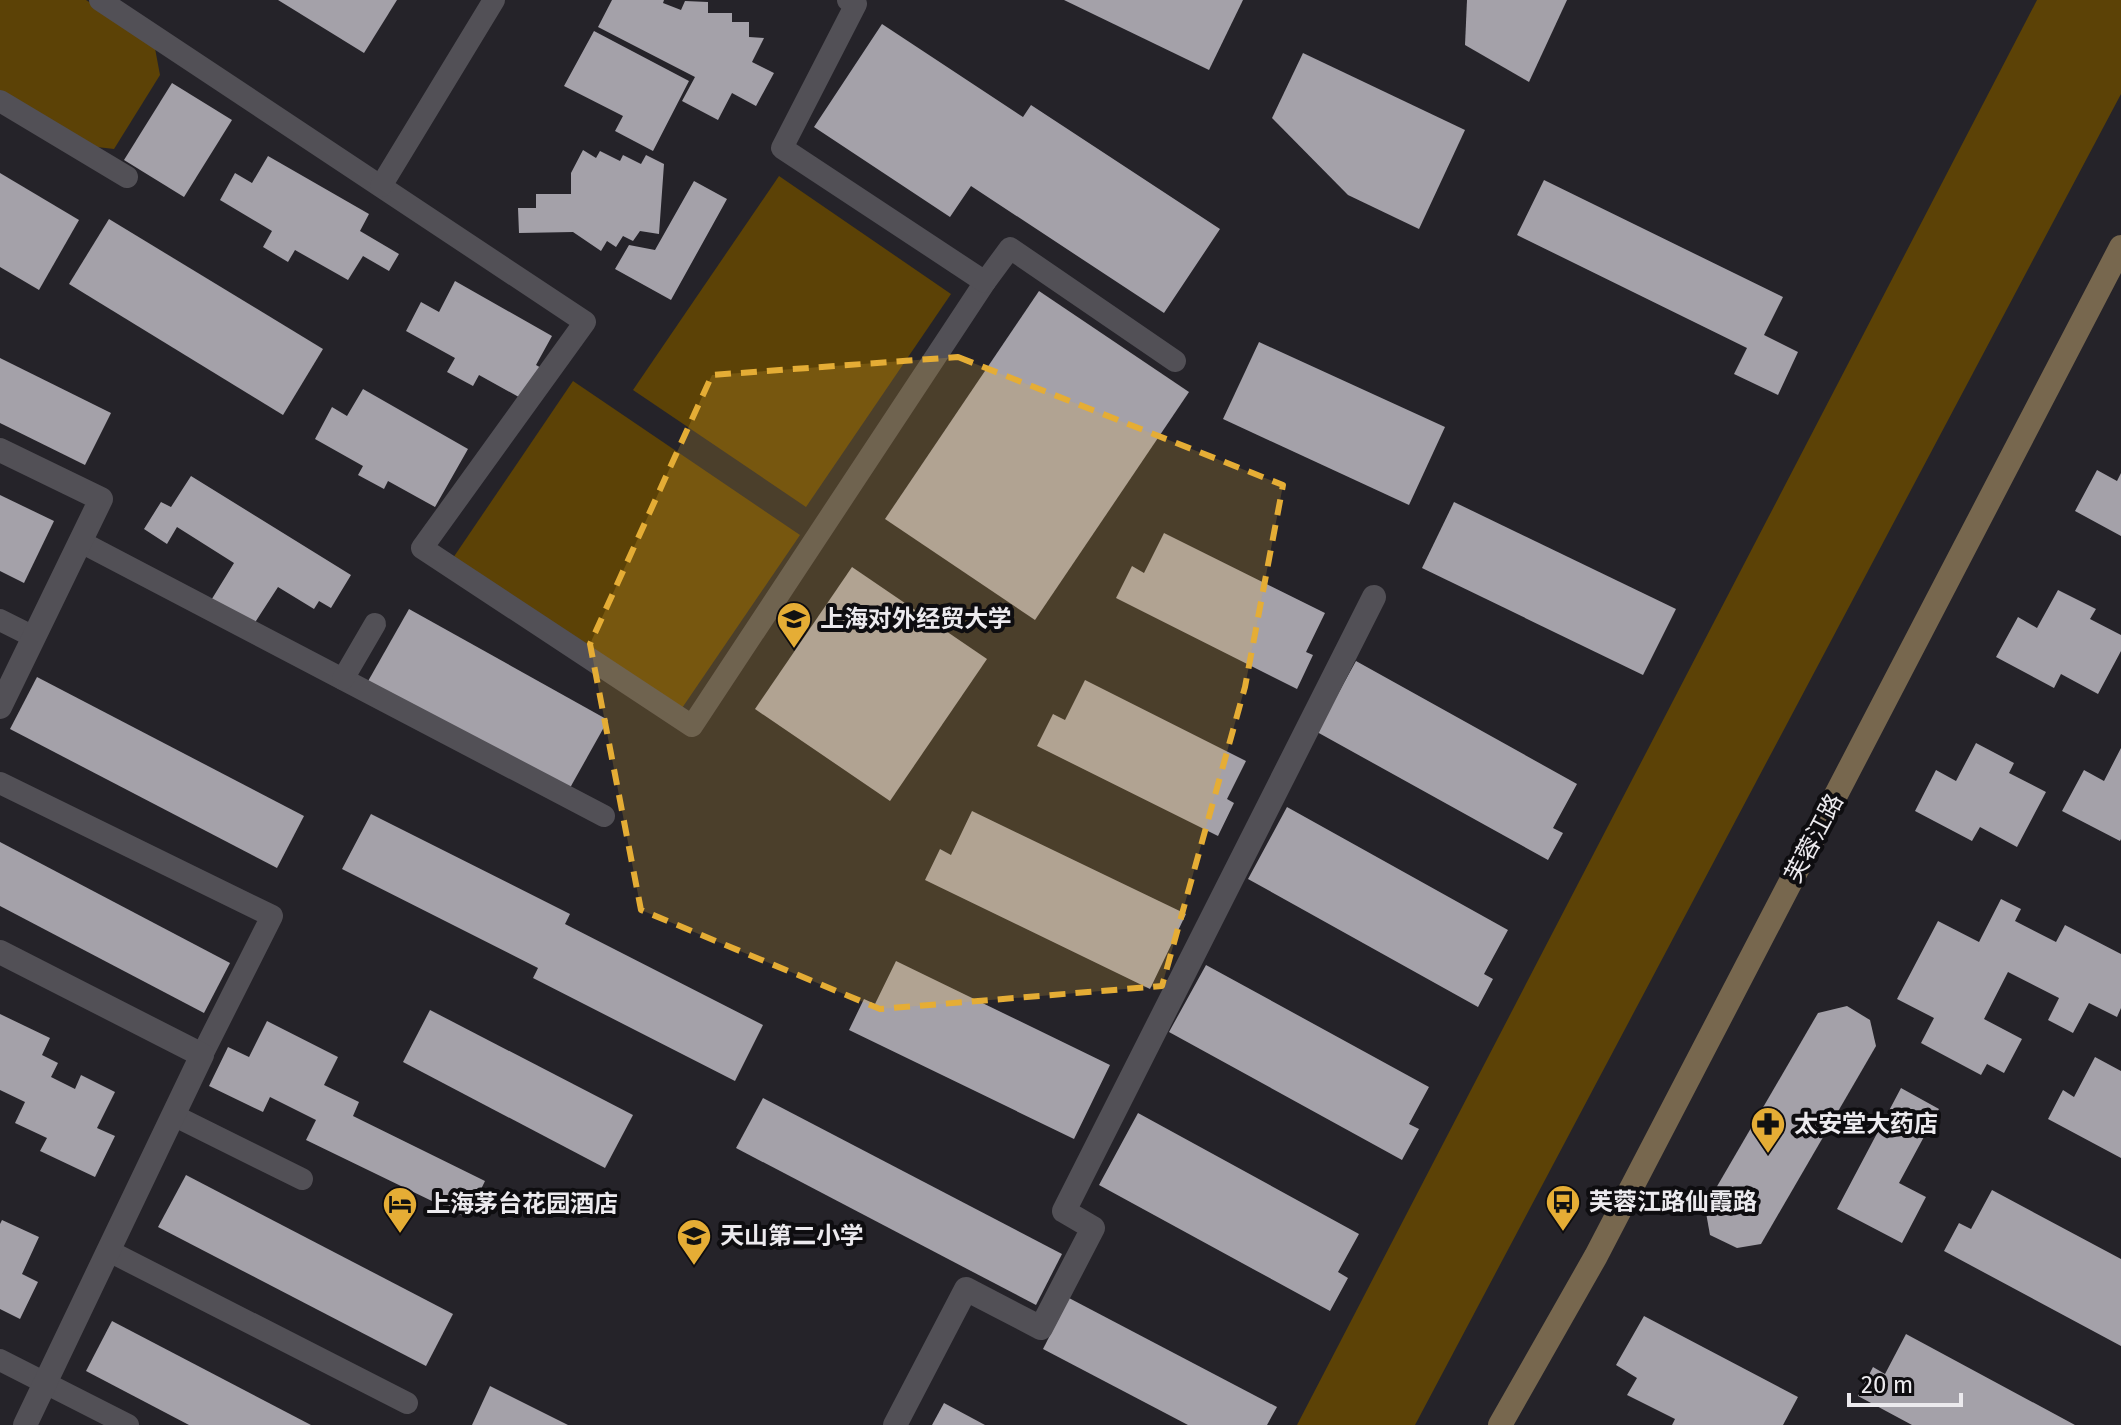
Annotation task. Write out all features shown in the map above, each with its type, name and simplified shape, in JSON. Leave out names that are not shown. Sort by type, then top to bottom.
[{"type":"street","name":"芙蓉江路","points":[[1500,1425],[1603,1242],[2121,247]]},
{"type":"street","points":[[0,450],[101,499],[0,707]]},
{"type":"street","points":[[895,1425],[966,1289],[1041,1328],[1093,1228],[1064,1211],[1374,597]]},
{"type":"street","points":[[0,952],[202,1055],[25,1425]]},
{"type":"lane","points":[[100,0],[585,322],[422,548],[692,726],[1010,248],[1175,361]]},
{"type":"lane","points":[[381,186],[494,0]]},
{"type":"lane","points":[[848,0],[856,4],[782,148],[985,282]]},
{"type":"lane","points":[[0,101],[127,177]]},
{"type":"lane","points":[[81,542],[604,816]]},
{"type":"lane","points":[[0,620],[34,637]]},
{"type":"lane","points":[[343,679],[375,624]]},
{"type":"lane","points":[[0,783],[272,916],[202,1055]]},
{"type":"lane","points":[[173,1115],[302,1179]]},
{"type":"lane","points":[[109,1251],[407,1403]]},
{"type":"lane","points":[[0,1360],[128,1425]]},
{"type":"highlighted area","points":[[958,357],[1283,485],[1245,687],[1162,986],[880,1009],[641,910],[590,644],[712,375]]},
{"type":"shaded area","points":[[0,0],[86,0],[154,43],[160,75],[114,149],[80,145],[0,94]]},
{"type":"shaded area","points":[[2037,0],[2121,0],[2121,94],[1415,1425],[1297,1425]]},
{"type":"shaded area","points":[[779,176],[951,294],[806,507],[633,390]]},
{"type":"shaded area","points":[[573,381],[800,535],[680,711],[453,558]]},
{"type":"building","points":[[278,0],[397,0],[364,53]]},
{"type":"building","points":[[612,0],[664,0],[663,3],[681,10],[685,1],[708,2],[708,13],[732,13],[732,22],[749,22],[749,37],[764,38],[752,62],[774,73],[756,106],[732,93],[718,120],[682,101],[695,77],[598,27]]},
{"type":"building","points":[[1064,0],[1243,0],[1209,70]]},
{"type":"building","points":[[1467,0],[1567,0],[1529,82],[1465,45]]},
{"type":"building","points":[[882,24],[1023,117],[1031,105],[1220,229],[1164,313],[971,186],[950,217],[814,127]]},
{"type":"building","points":[[594,31],[689,81],[653,151],[615,131],[623,116],[564,86]]},
{"type":"building","points":[[1303,53],[1465,130],[1419,229],[1348,195],[1272,118]]},
{"type":"building","points":[[172,83],[232,120],[184,197],[124,160]]},
{"type":"building","points":[[583,150],[596,158],[600,151],[620,161],[623,155],[641,164],[646,155],[664,164],[659,234],[640,231],[633,241],[623,236],[616,247],[607,241],[601,251],[573,232],[519,233],[518,208],[536,208],[536,194],[571,194],[571,173]]},
{"type":"building","points":[[268,156],[369,214],[360,231],[399,254],[389,271],[363,256],[348,280],[295,250],[288,262],[263,247],[272,231],[220,200],[235,173],[252,183]]},
{"type":"building","points":[[0,173],[79,220],[39,290],[0,267]]},
{"type":"building","points":[[1544,180],[1783,297],[1764,335],[1798,352],[1778,395],[1734,374],[1747,348],[1517,235]]},
{"type":"building","points":[[694,181],[727,199],[671,300],[615,269],[629,245],[655,250]]},
{"type":"building","points":[[109,219],[323,349],[283,415],[69,284]]},
{"type":"building","points":[[455,281],[552,336],[536,365],[543,369],[526,401],[479,375],[473,386],[447,372],[455,358],[406,331],[421,302],[439,312]]},
{"type":"building","points":[[1039,291],[1189,392],[1035,620],[885,519]]},
{"type":"building","points":[[1259,342],[1445,427],[1409,505],[1223,419]]},
{"type":"building","points":[[0,358],[111,413],[85,465],[0,423]]},
{"type":"building","points":[[363,389],[468,449],[435,507],[388,481],[384,489],[358,475],[363,466],[315,439],[332,407],[347,416]]},
{"type":"building","points":[[2097,470],[2117,481],[2121,473],[2121,536],[2075,511]]},
{"type":"building","points":[[191,476],[351,575],[331,608],[319,601],[314,609],[278,587],[252,627],[210,602],[234,563],[177,527],[167,544],[144,529],[161,502],[171,507]]},
{"type":"building","points":[[0,495],[54,521],[24,583],[0,571]]},
{"type":"building","points":[[1454,502],[1676,609],[1643,675],[1422,568]]},
{"type":"building","points":[[1164,533],[1325,613],[1306,652],[1313,655],[1297,689],[1116,598],[1132,566],[1144,573]]},
{"type":"building","points":[[852,567],[987,659],[890,801],[755,709]]},
{"type":"building","points":[[2058,590],[2096,609],[2090,619],[2121,635],[2121,651],[2098,694],[2061,674],[2054,688],[1996,657],[2018,617],[2037,628]]},
{"type":"building","points":[[409,609],[608,720],[566,795],[367,683]]},
{"type":"building","points":[[1356,661],[1577,784],[1553,828],[1563,833],[1548,860],[1317,732]]},
{"type":"building","points":[[37,677],[304,816],[277,868],[10,729]]},
{"type":"building","points":[[1085,680],[1246,761],[1227,799],[1234,803],[1218,836],[1037,746],[1053,714],[1065,720]]},
{"type":"building","points":[[1976,743],[2014,763],[2009,773],[2046,792],[2017,847],[1980,827],[1972,841],[1915,811],[1936,770],[1956,781]]},
{"type":"building","points":[[2121,748],[2120,841],[2062,811],[2084,770],[2104,781]]},
{"type":"building","points":[[1287,807],[1508,930],[1484,974],[1493,979],[1478,1007],[1248,879]]},
{"type":"building","points":[[972,811],[1186,914],[1150,989],[925,880],[940,849],[951,855]]},
{"type":"building","points":[[371,814],[570,914],[565,924],[763,1025],[735,1081],[533,978],[538,968],[342,869]]},
{"type":"building","points":[[0,842],[230,963],[204,1013],[0,906]]},
{"type":"building","points":[[2001,899],[2021,909],[2015,921],[2056,942],[2065,925],[2121,954],[2121,1008],[2117,1017],[2089,1003],[2073,1033],[2048,1020],[2059,998],[2008,972],[1984,1019],[2022,1039],[2004,1073],[1987,1064],[1981,1075],[1921,1043],[1934,1018],[1897,999],[1938,921],[1979,942]]},
{"type":"building","points":[[896,961],[1110,1065],[1074,1139],[849,1030],[864,999],[875,1004]]},
{"type":"building","points":[[1206,965],[1429,1087],[1409,1124],[1419,1129],[1402,1160],[1169,1032]]},
{"type":"building","points":[[1847,1006],[1870,1020],[1876,1046],[1761,1244],[1737,1248],[1710,1235],[1705,1207],[1818,1013]]},
{"type":"building","points":[[430,1010],[633,1115],[605,1168],[403,1062]]},
{"type":"building","points":[[0,1014],[50,1038],[42,1055],[58,1063],[51,1077],[75,1089],[81,1075],[115,1092],[97,1128],[115,1136],[95,1177],[40,1151],[47,1138],[15,1123],[25,1102],[0,1090]]},
{"type":"building","points":[[267,1021],[338,1057],[324,1085],[359,1102],[353,1116],[485,1181],[467,1218],[306,1140],[316,1120],[270,1097],[263,1112],[209,1086],[228,1047],[249,1057]]},
{"type":"building","points":[[2095,1057],[2121,1071],[2121,1158],[2048,1119],[2063,1090],[2074,1097]]},
{"type":"building","points":[[1901,1088],[1939,1109],[1899,1183],[1926,1197],[1902,1243],[1837,1209]]},
{"type":"building","points":[[763,1098],[1062,1254],[1036,1305],[736,1148]]},
{"type":"building","points":[[1138,1113],[1359,1234],[1338,1272],[1348,1278],[1330,1311],[1099,1185]]},
{"type":"building","points":[[186,1175],[453,1314],[426,1366],[158,1227]]},
{"type":"building","points":[[1992,1190],[2121,1259],[2121,1346],[1944,1251],[1959,1223],[1971,1229]]},
{"type":"building","points":[[2,1220],[39,1237],[22,1274],[38,1282],[20,1319],[0,1309]]},
{"type":"building","points":[[1069,1298],[1277,1407],[1267,1425],[1188,1425],[1043,1349]]},
{"type":"building","points":[[1644,1316],[1798,1397],[1783,1425],[1672,1425],[1675,1419],[1627,1395],[1637,1378],[1616,1365]]},
{"type":"building","points":[[112,1321],[311,1425],[189,1425],[86,1371]]},
{"type":"building","points":[[1906,1334],[2075,1425],[1912,1425],[1858,1396],[1873,1367],[1885,1374]]},
{"type":"building","points":[[490,1386],[568,1425],[472,1425]]},
{"type":"building","points":[[944,1403],[985,1425],[932,1425]]},
{"type":"place","name":"上海对外经贸大学","points":[[794,650]]},
{"type":"place","name":"太安堂大药店","points":[[1768,1155]]},
{"type":"place","name":"芙蓉江路仙霞路","points":[[1563,1233]]},
{"type":"place","name":"上海茅台花园酒店","points":[[400,1235]]},
{"type":"place","name":"天山第二小学","points":[[694,1267]]}]
